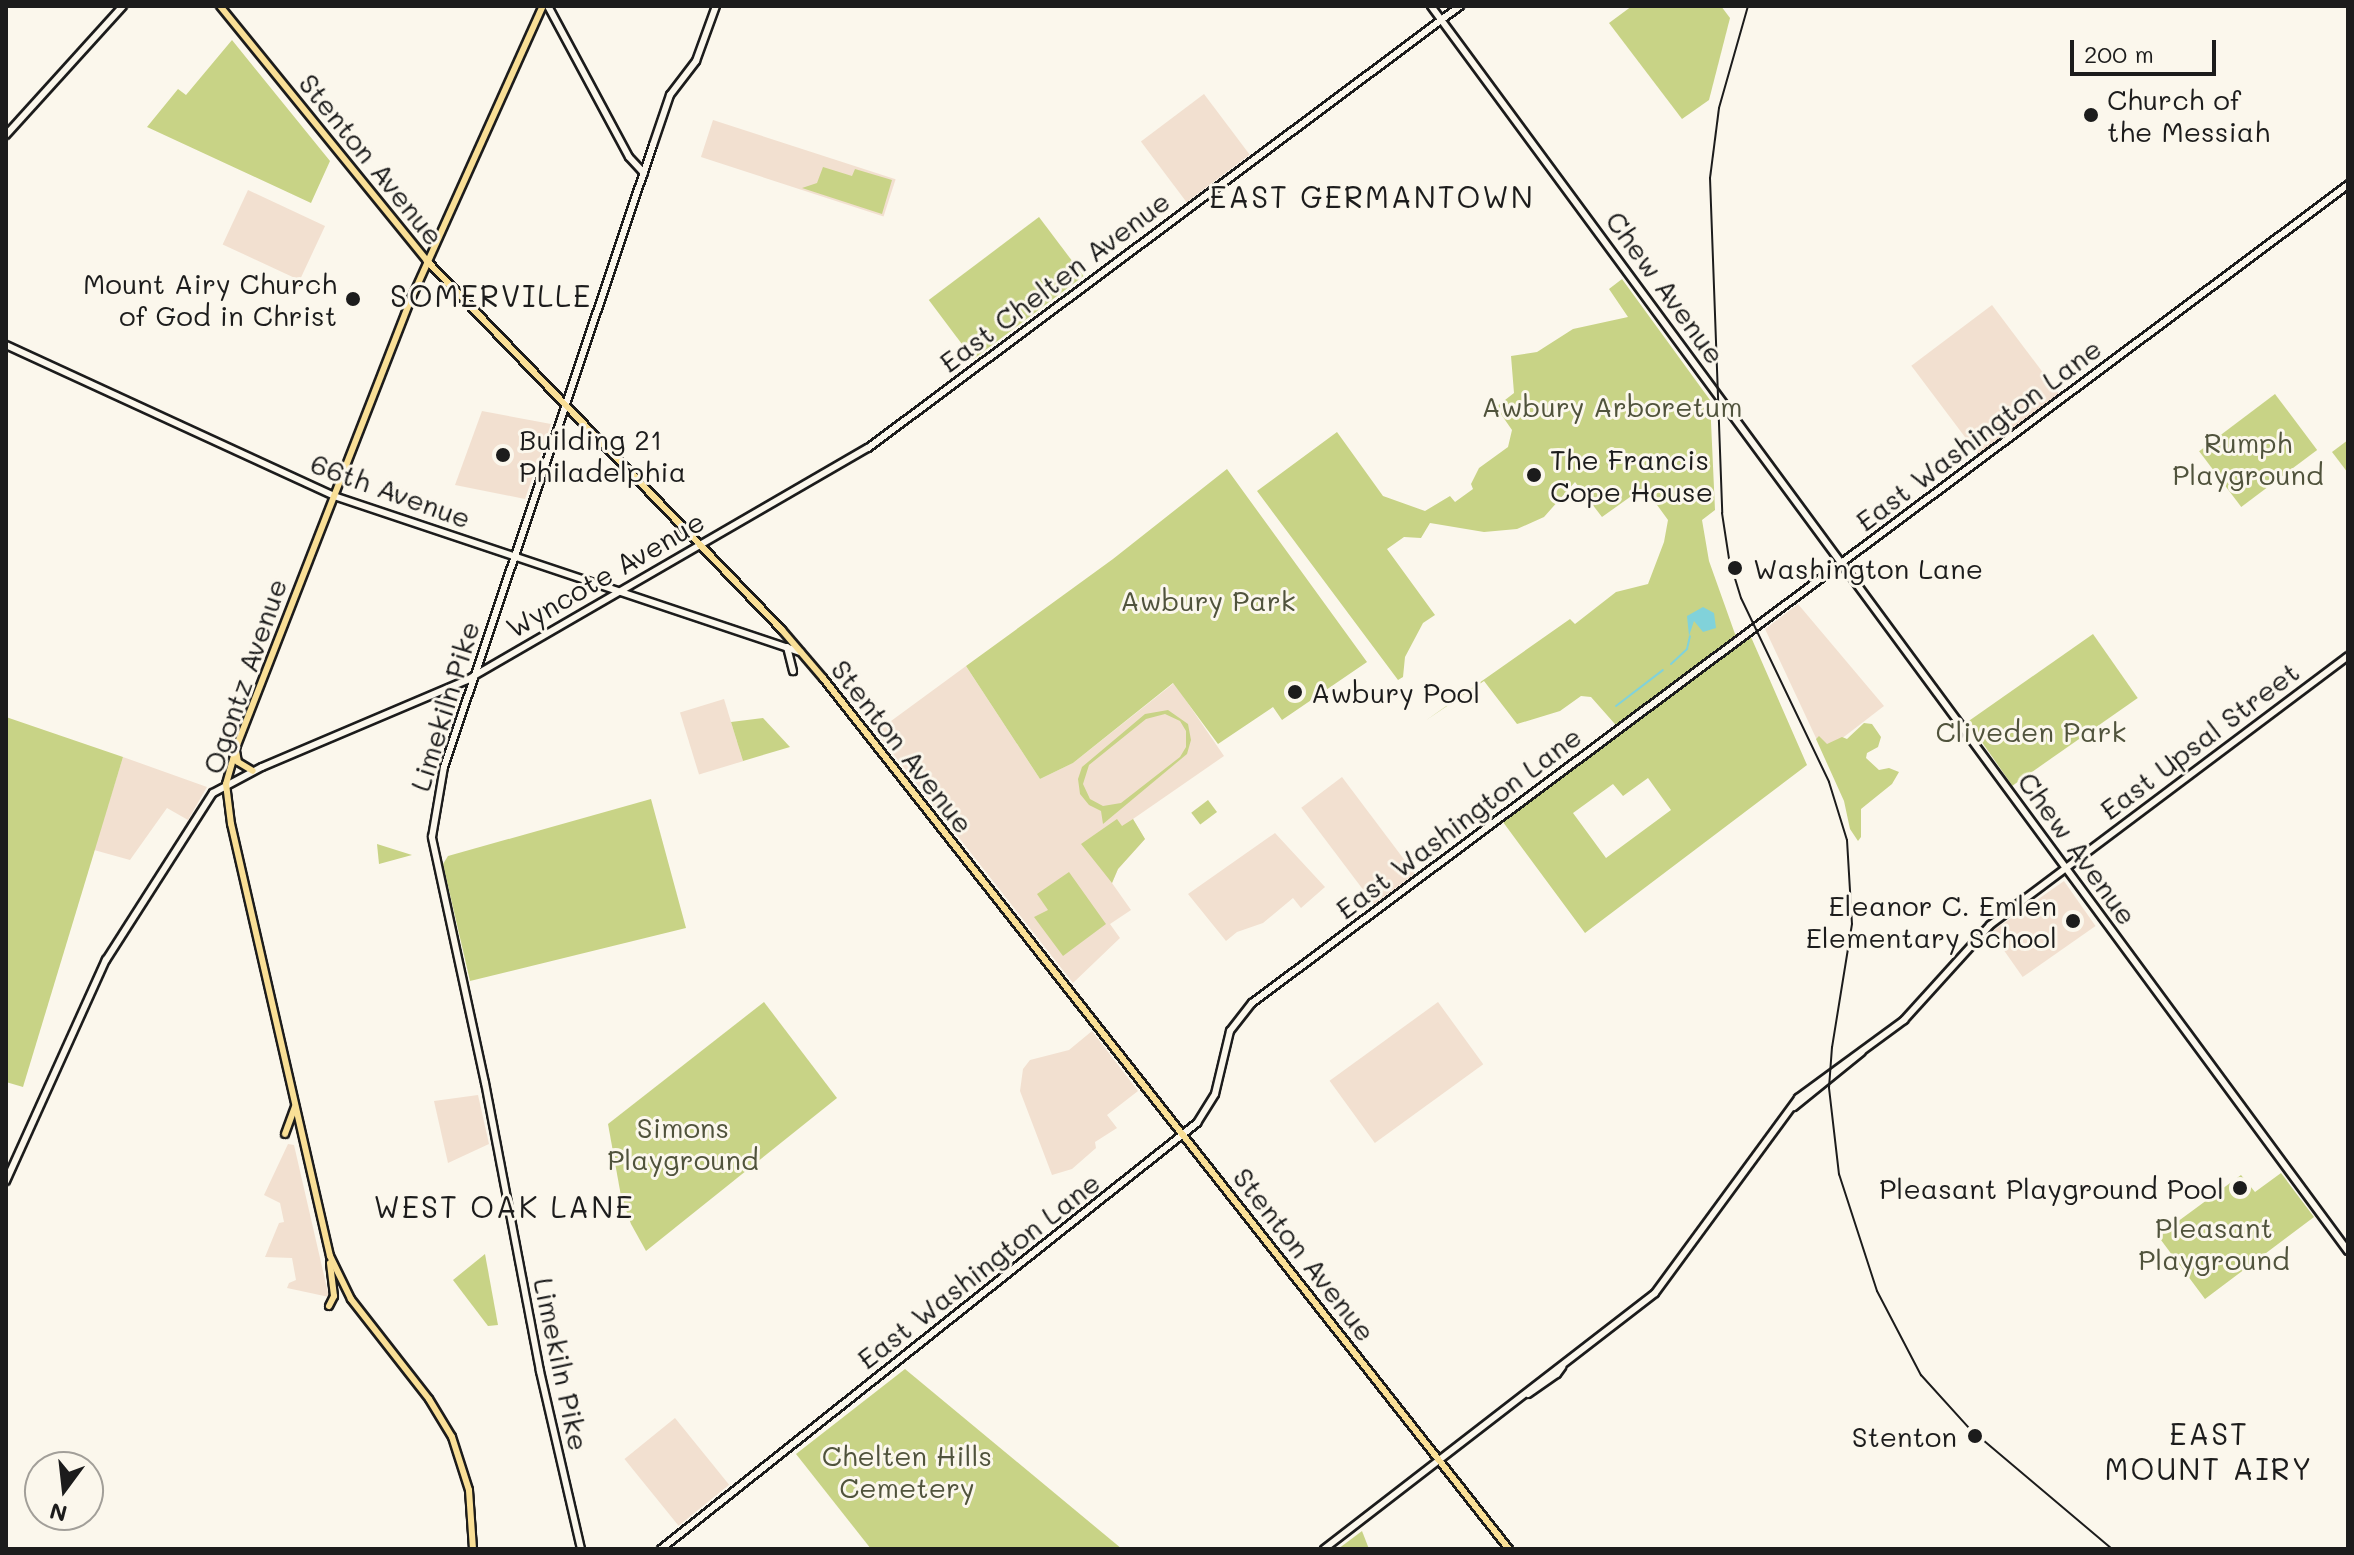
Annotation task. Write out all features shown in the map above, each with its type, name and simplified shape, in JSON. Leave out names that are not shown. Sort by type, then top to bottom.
[{"type":"main road","name":"Stenton Avenue","points":[[220,6],[427,261],[801,652],[1509,1549]]},
{"type":"main road","name":"Ogontz Avenue","points":[[473,1549],[469,1490],[452,1437],[429,1399],[351,1299],[330,1256],[231,824],[226,784],[236,747],[427,261],[546,6]]},
{"type":"main road","points":[[236,747],[238,762],[253,771]]},
{"type":"main road","points":[[285,1134],[295,1107]]},
{"type":"main road","points":[[329,1306],[334,1296],[330,1256]]},
{"type":"street","points":[[6,135],[123,6]]},
{"type":"street","points":[[546,6],[629,157],[644,173]]},
{"type":"street","name":"Limekiln Pike","points":[[581,1549],[540,1371],[485,1083],[432,837],[444,767],[670,95],[696,61],[716,6]]},
{"type":"street","name":"Chew Avenue","points":[[1431,6],[2348,1251]]},
{"type":"street","name":"East Chelten Avenue","points":[[868,448],[1460,6]]},
{"type":"street","name":"East Washington Lane","points":[[661,1549],[1183,1135],[1211,1104],[1228,1037],[1247,1006],[2348,185]]},
{"type":"street","name":"66th Avenue","points":[[6,345],[334,496],[801,652]]},
{"type":"street","name":"Wyncote Avenue","points":[[226,784],[474,676],[868,448]]},
{"type":"street","points":[[773,642],[778,626]]},
{"type":"street","points":[[787,647],[793,671]]},
{"type":"street","name":"East Upsal Street","points":[[1324,1549],[1441,1462],[1663,1285],[1794,1107],[1911,1014],[1986,929],[2348,656]]},
{"type":"street","points":[[6,1181],[106,960],[213,793],[226,784]]},
{"type":"shaded area","points":[[1204,94],[1250,155],[1187,202],[1141,142]]},
{"type":"shaded area","points":[[713,120],[896,179],[884,216],[701,157]]},
{"type":"shaded area","points":[[248,190],[325,226],[300,280],[223,244]]},
{"type":"shaded area","points":[[1992,305],[2059,394],[1978,454],[1911,366]]},
{"type":"shaded area","name":"Building 21 Philadelphia","points":[[482,411],[551,424],[525,499],[455,485]]},
{"type":"shaded area","points":[[1798,604],[1884,706],[1823,753],[1765,629]]},
{"type":"shaded area","points":[[966,666],[1040,779],[1073,763],[1174,683],[1224,756],[1133,819],[1145,839],[1118,869],[1112,883],[1131,910],[1110,924],[1120,938],[1073,983],[876,732]]},
{"type":"shaded area","points":[[724,699],[743,761],[699,775],[680,712]]},
{"type":"shaded area","points":[[123,757],[207,787],[188,820],[167,808],[130,860],[94,850]]},
{"type":"shaded area","points":[[1342,777],[1415,874],[1374,904],[1301,808]]},
{"type":"shaded area","points":[[1275,833],[1325,887],[1301,908],[1293,898],[1263,923],[1237,932],[1226,941],[1188,894]]},
{"type":"shaded area","name":"Eleanor C. Emlen Elementary School","points":[[2064,881],[2096,926],[2023,977],[1991,932]]},
{"type":"shaded area","points":[[1438,1002],[1483,1064],[1375,1143],[1330,1081]]},
{"type":"shaded area","points":[[1092,1031],[1138,1091],[1107,1115],[1117,1128],[1095,1142],[1096,1148],[1072,1169],[1052,1175],[1020,1091],[1023,1069],[1030,1060],[1069,1050]]},
{"type":"shaded area","points":[[478,1095],[489,1144],[448,1163],[434,1101]]},
{"type":"shaded area","points":[[288,1144],[294,1145],[329,1297],[287,1288],[289,1283],[296,1280],[292,1258],[265,1257],[279,1223],[284,1222],[280,1203],[264,1195]]},
{"type":"shaded area","points":[[675,1418],[729,1485],[679,1526],[624,1459]]},
{"type":"green space","points":[[1632,6],[1721,6],[1730,18],[1709,100],[1682,119],[1609,23]]},
{"type":"green space","points":[[232,40],[330,161],[311,203],[147,127],[178,89],[186,95]]},
{"type":"green space","points":[[823,167],[852,176],[855,169],[892,180],[882,214],[802,188],[817,183]]},
{"type":"green space","points":[[1039,217],[1084,276],[973,359],[929,300]]},
{"type":"green space","name":"Awbury Arboretum","points":[[1622,279],[1710,400],[1715,510],[1702,520],[1709,561],[1735,634],[1751,637],[1807,765],[1585,933],[1503,822],[1622,732],[1591,697],[1581,696],[1560,711],[1517,724],[1484,681],[1425,721],[1570,619],[1575,624],[1616,592],[1648,584],[1664,542],[1668,520],[1644,487],[1602,517],[1575,482],[1544,517],[1517,529],[1484,532],[1430,523],[1421,538],[1404,537],[1387,549],[1435,615],[1423,623],[1405,657],[1403,677],[1398,680],[1257,491],[1337,432],[1383,496],[1425,511],[1450,496],[1455,502],[1473,489],[1471,484],[1479,468],[1508,447],[1512,430],[1496,407],[1514,393],[1511,356],[1537,352],[1573,329],[1628,317],[1609,289]],"holes":[[[1648,778],[1671,810],[1606,858],[1573,813],[1613,784],[1623,796]]]},
{"type":"green space","name":"Rumph Playground","points":[[2275,394],[2317,450],[2241,507],[2199,451]]},
{"type":"green space","points":[[2348,440],[2348,473],[2332,452]]},
{"type":"green space","name":"Awbury Park","points":[[1227,469],[1367,662],[1282,720],[1273,707],[1218,744],[1173,683],[1073,763],[1040,779],[966,666],[1113,559]]},
{"type":"green space","name":"Cliveden Park","points":[[2093,634],[2138,698],[2012,786],[1968,722]]},
{"type":"green space","points":[[1168,710],[1188,724],[1191,740],[1187,754],[1103,824],[1101,811],[1089,805],[1080,794],[1078,779],[1082,767],[1145,714]],"holes":[[[1165,714],[1180,721],[1186,731],[1186,747],[1180,757],[1121,803],[1103,806],[1090,799],[1083,784],[1089,765],[1146,719]]]},
{"type":"green space","points":[[6,717],[123,757],[23,1087],[6,1082]]},
{"type":"green space","points":[[763,718],[790,747],[743,761],[731,722]]},
{"type":"green space","points":[[1864,723],[1872,724],[1881,737],[1878,747],[1867,753],[1866,758],[1879,770],[1889,768],[1899,772],[1892,784],[1861,809],[1861,837],[1858,841],[1850,829],[1844,801],[1816,739],[1819,736],[1827,744],[1842,737],[1847,739]]},
{"type":"green space","points":[[651,799],[686,928],[470,981],[443,864],[448,856]]},
{"type":"green space","points":[[1208,800],[1217,812],[1200,825],[1191,813]]},
{"type":"green space","points":[[1117,819],[1122,826],[1133,819],[1145,839],[1118,869],[1112,883],[1081,844]]},
{"type":"green space","points":[[377,844],[412,855],[379,864]]},
{"type":"green space","points":[[1069,872],[1106,924],[1063,956],[1034,917],[1048,910],[1037,894]]},
{"type":"green space","name":"Simons Playground","points":[[764,1002],[837,1098],[646,1251],[631,1224],[621,1196],[608,1124]]},
{"type":"green space","name":"Pleasant Playground","points":[[2281,1173],[2314,1217],[2205,1299],[2158,1236],[2241,1175],[2255,1192]]},
{"type":"green space","points":[[485,1254],[498,1325],[488,1326],[453,1280]]},
{"type":"green space","name":"Chelten Hills Cemetery","points":[[905,1369],[1122,1549],[871,1549],[796,1454]]},
{"type":"green space","points":[[1362,1531],[1369,1549],[1338,1549]]},
{"type":"water","points":[[1703,607],[1714,613],[1716,628],[1703,632],[1694,621],[1689,636],[1687,616]]},
{"type":"waterway","points":[[1671,664],[1687,649],[1690,636]]},
{"type":"waterway","points":[[1616,706],[1663,670]]},
{"type":"railway","points":[[1748,6],[1719,108],[1710,178],[1722,513],[1729,559],[1741,598],[1829,782],[1847,840],[1852,924],[1832,1047],[1829,1088],[1839,1174],[1877,1291],[1921,1375],[1970,1429],[2112,1549]]},
{"type":"place","name":"Church of the Messiah","points":[[2091,115]]},
{"type":"place","name":"Mount Airy Church of God in Christ","points":[[353,299]]},
{"type":"place","name":"Building 21 Philadelphia","points":[[503,455]]},
{"type":"place","name":"The Francis Cope House","points":[[1534,475]]},
{"type":"place","name":"Washington Lane","points":[[1735,568]]},
{"type":"place","name":"Awbury Pool","points":[[1295,692]]},
{"type":"place","name":"Eleanor C. Emlen Elementary School","points":[[2073,921]]},
{"type":"place","name":"Pleasant Playground Pool","points":[[2240,1188]]},
{"type":"place","name":"Stenton","points":[[1975,1436]]},
{"type":"district","name":"EAST GERMANTOWN","points":[[1372,196]]},
{"type":"district","name":"SOMERVILLE","points":[[491,295]]},
{"type":"district","name":"WEST OAK LANE","points":[[504,1206]]},
{"type":"district","name":"EAST MOUNT AIRY","points":[[2209,1450]]}]
